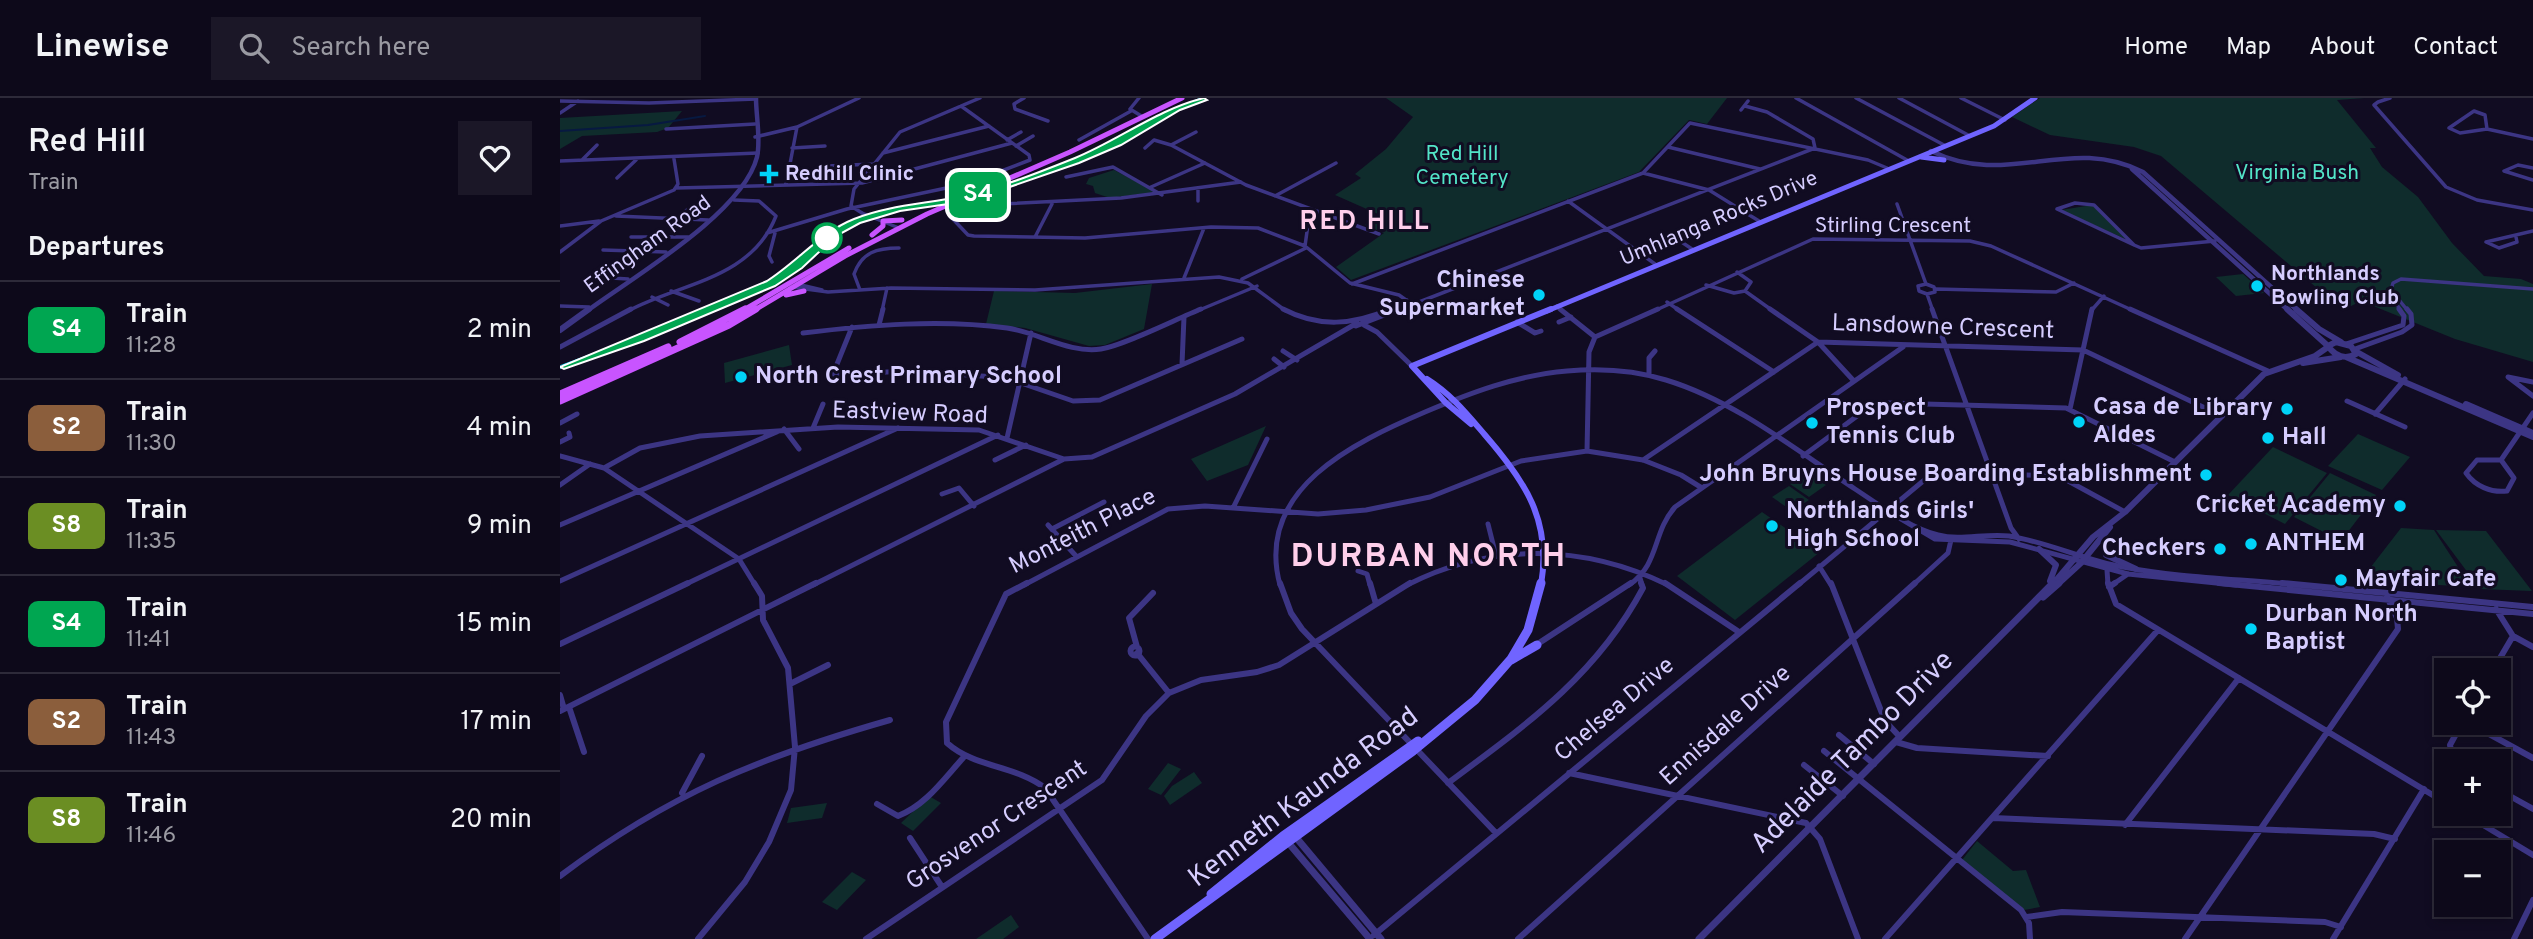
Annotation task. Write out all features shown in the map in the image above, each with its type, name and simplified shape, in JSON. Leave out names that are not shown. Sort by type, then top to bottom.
[{"type":"main road","points":[[560,401],[706,336],[776,298],[792,285],[872,236],[1172,98]]},
{"type":"main road","points":[[1139,114],[1182,98]]},
{"type":"main road","name":"Umhlanga Rocks Drive","points":[[1412,366],[1759,220],[1970,136],[2005,120],[2035,98]]},
{"type":"main road","points":[[1943,146],[1941,153],[1948,160]]},
{"type":"main road","points":[[1915,157],[1948,160]]},
{"type":"main road","points":[[872,236],[883,226],[883,221],[898,224]]},
{"type":"main road","points":[[560,394],[711,327],[815,274],[898,224]]},
{"type":"main road","points":[[776,298],[807,290],[815,274]]},
{"type":"main road","points":[[1425,378],[1420,368],[1426,360]]},
{"type":"main road","name":"Kenneth Kaunda Road","points":[[1184,918],[1287,833],[1453,718],[1488,687],[1518,647],[1538,601],[1545,552],[1536,506],[1513,464],[1454,399],[1412,366]]},
{"type":"main road","name":"Kenneth Kaunda Road","points":[[1425,378],[1446,403],[1478,428]]},
{"type":"main road","points":[[1510,660],[1537,645]]},
{"type":"main road","name":"Kenneth Kaunda Road","points":[[1155,939],[1293,842],[1413,747]]},
{"type":"street","points":[[634,103],[639,98]]},
{"type":"street","points":[[560,161],[674,159],[758,153],[755,137],[756,98],[634,103],[562,100]]},
{"type":"street","points":[[755,137],[797,127],[859,98]]},
{"type":"street","points":[[852,208],[851,196],[859,183],[902,130],[981,98]]},
{"type":"street","points":[[1024,98],[1013,108],[1048,121]]},
{"type":"street","points":[[1079,140],[1139,114],[1131,106],[1139,98]]},
{"type":"street","points":[[1796,98],[1907,160]]},
{"type":"street","points":[[1856,98],[1943,146]]},
{"type":"street","points":[[1899,98],[1970,136]]},
{"type":"street","points":[[1961,98],[2005,120]]},
{"type":"street","points":[[2369,98],[2378,102]]},
{"type":"street","points":[[2390,98],[2374,105],[2446,187],[2477,200],[2533,210]]},
{"type":"street","points":[[560,113],[578,101]]},
{"type":"street","points":[[1748,101],[1743,108],[1767,112],[1813,139],[1815,148]]},
{"type":"street","points":[[767,233],[775,233],[852,208],[970,183],[1026,162],[1030,157],[961,106]]},
{"type":"street","points":[[2487,129],[2485,115],[2474,111],[2449,128],[2460,133],[2487,129],[2533,139]]},
{"type":"street","points":[[666,129],[755,124]]},
{"type":"street","points":[[1352,284],[1643,173],[1689,124],[1815,148],[1868,160],[1887,168]]},
{"type":"street","points":[[786,185],[797,127]]},
{"type":"street","points":[[883,153],[989,127]]},
{"type":"street","points":[[1007,140],[1021,132]]},
{"type":"street","points":[[1171,145],[1196,132]]},
{"type":"street","points":[[560,252],[601,221],[676,188],[744,184],[859,183],[1014,145],[1033,136]]},
{"type":"street","points":[[1145,148],[1154,140],[1171,145],[1241,182],[1379,234]]},
{"type":"street","points":[[582,160],[597,145]]},
{"type":"street","points":[[792,148],[825,146]]},
{"type":"street","points":[[1668,147],[1761,169]]},
{"type":"street","points":[[792,285],[807,290],[832,291],[887,288],[1054,289],[1184,278],[1242,279],[1257,286],[1281,307],[1309,321],[1357,325],[1815,148]]},
{"type":"street","points":[[1929,152],[1948,160],[1992,170],[2081,157],[2122,164],[2152,183],[2319,329],[2404,380]]},
{"type":"street","name":"Effingham Road","points":[[560,330],[688,237],[734,200],[758,153]]},
{"type":"street","points":[[674,159],[676,188]]},
{"type":"street","points":[[617,178],[636,160]]},
{"type":"street","points":[[1151,187],[1205,163]]},
{"type":"street","points":[[1275,196],[1336,163]]},
{"type":"street","points":[[827,166],[874,164]]},
{"type":"street","points":[[2533,168],[2518,165],[2504,172],[2533,180]]},
{"type":"street","points":[[1066,177],[1115,167],[1162,195]]},
{"type":"street","points":[[1643,173],[1709,190],[1759,220]]},
{"type":"street","points":[[1241,182],[1162,195],[1052,204],[992,204],[958,210],[951,214],[951,218],[970,236],[1085,238],[1204,228],[1258,228],[1305,247],[1352,284],[1399,295],[1413,305]]},
{"type":"street","points":[[2152,183],[2328,346],[2345,357],[2533,435]]},
{"type":"street","points":[[1198,190],[1198,201]]},
{"type":"street","points":[[560,347],[652,297],[701,284],[734,266],[767,233],[776,216],[759,201],[734,200]]},
{"type":"street","points":[[1568,201],[1656,264]]},
{"type":"street","points":[[2134,245],[2094,205],[2075,203],[2057,209],[2134,245],[2149,248],[2220,241]]},
{"type":"street","points":[[1035,237],[1052,204]]},
{"type":"street","points":[[1897,204],[1926,284],[1936,289],[2056,292],[2074,282]]},
{"type":"street","points":[[852,208],[883,221]]},
{"type":"street","points":[[676,219],[688,209]]},
{"type":"street","points":[[1305,247],[1310,209]]},
{"type":"street","points":[[613,216],[708,220]]},
{"type":"street","points":[[560,226],[601,221]]},
{"type":"street","points":[[1184,278],[1204,228]]},
{"type":"street","points":[[2516,237],[2517,242],[2499,248],[2486,242],[2504,235],[2516,237],[2533,231]]},
{"type":"street","points":[[772,262],[769,256],[775,233]]},
{"type":"street","points":[[631,237],[688,237]]},
{"type":"street","points":[[1674,237],[1692,249]]},
{"type":"street","name":"Stirling Crescent","points":[[1595,337],[1667,302],[1813,239],[1981,242],[2268,371]]},
{"type":"street","points":[[1242,279],[1305,247]]},
{"type":"street","points":[[860,290],[855,271],[861,259],[875,248],[899,248]]},
{"type":"street","points":[[603,250],[666,252]]},
{"type":"street","points":[[1738,272],[1751,282],[1745,292]]},
{"type":"street","points":[[596,274],[596,277],[628,279]]},
{"type":"street","points":[[2344,343],[2403,325],[2404,316],[2391,299],[2391,290],[2392,283],[2405,278],[2533,289]]},
{"type":"street","points":[[1926,284],[1917,287],[1927,294],[2011,528],[2019,539]]},
{"type":"street","points":[[1706,285],[1734,293],[1745,292],[1818,342],[1853,380]]},
{"type":"street","points":[[803,333],[879,325],[969,325],[1031,333],[1081,348],[1102,348],[1257,286]]},
{"type":"street","points":[[879,325],[887,288]]},
{"type":"street","points":[[1927,294],[1935,292],[1936,289]]},
{"type":"street","points":[[2356,351],[2402,332],[2412,325],[2411,314],[2391,290]]},
{"type":"street","points":[[671,291],[699,301]]},
{"type":"street","points":[[2272,294],[2279,293]]},
{"type":"street","points":[[2070,409],[2091,310],[2104,296]]},
{"type":"street","points":[[652,297],[668,305]]},
{"type":"street","points":[[1357,325],[1407,300]]},
{"type":"street","points":[[1667,302],[1774,372]]},
{"type":"street","points":[[1557,305],[1595,337],[1589,352],[1587,451]]},
{"type":"street","points":[[560,306],[589,307]]},
{"type":"street","points":[[1182,364],[1184,317]]},
{"type":"street","points":[[1559,322],[1571,317]]},
{"type":"street","points":[[1517,322],[1535,333],[1541,331]]},
{"type":"street","name":"Eastview Road","points":[[604,468],[644,447],[716,434],[813,428],[979,430],[1064,459],[1092,457],[1235,394],[1357,325]]},
{"type":"street","name":"Kenneth Kaunda Road","points":[[1357,325],[1377,332],[1412,366]]},
{"type":"street","points":[[852,327],[833,374],[914,371],[1021,381],[1073,401],[1093,401],[1242,339]]},
{"type":"street","points":[[1007,438],[1031,333]]},
{"type":"street","name":"Lansdowne Crescent","points":[[1643,460],[1818,342],[1888,343],[1903,347],[2082,349],[2222,416]]},
{"type":"street","name":"Adelaide Tambo Drive","points":[[1699,939],[2040,598],[2073,558],[2125,512],[2268,371],[2292,363],[2331,342],[2344,343]]},
{"type":"street","points":[[1448,783],[1584,676],[1613,640],[1643,588],[1642,576],[1668,515],[1853,380],[1903,347]]},
{"type":"street","points":[[1283,351],[1297,360]]},
{"type":"street","points":[[1649,376],[1649,358],[1655,351]]},
{"type":"street","name":"Adelaide Tambo Drive","points":[[2292,363],[2353,357],[2356,351]]},
{"type":"street","points":[[1274,359],[1284,367]]},
{"type":"street","points":[[1496,833],[1315,645],[1294,619],[1282,593],[1276,553],[1286,514],[1311,478],[1335,457],[1369,437],[1454,399],[1520,376],[1590,370],[1649,376],[1685,387],[1723,406],[1925,535],[1951,540],[1999,541],[2039,549],[2128,575],[2172,576],[2533,607]]},
{"type":"street","points":[[2533,382],[2508,377],[2533,396]]},
{"type":"street","points":[[2375,414],[2404,380]]},
{"type":"street","points":[[2347,401],[2405,427]]},
{"type":"street","points":[[813,428],[823,404]]},
{"type":"street","points":[[1803,456],[1875,404],[2070,409],[2175,462]]},
{"type":"street","points":[[2501,460],[2533,413]]},
{"type":"street","points":[[560,423],[577,414]]},
{"type":"street","points":[[560,581],[900,427]]},
{"type":"street","points":[[560,524],[783,430],[799,449]]},
{"type":"street","points":[[560,442],[570,437],[569,433]]},
{"type":"street","points":[[560,644],[998,435]]},
{"type":"street","points":[[1233,508],[1266,439]]},
{"type":"street","points":[[995,460],[1026,445]]},
{"type":"street","name":"Monteith Place","points":[[962,758],[947,743],[945,727],[1002,598],[1012,590],[1168,509],[1189,505],[1286,514],[1343,513],[1430,497],[1513,464],[1587,451],[1643,460],[1681,475],[1702,488]]},
{"type":"street","points":[[560,456],[604,468],[739,559],[762,596],[765,623],[784,657],[795,747],[791,790],[769,842],[735,896],[698,939]]},
{"type":"street","points":[[564,709],[1064,459]]},
{"type":"street","points":[[2477,460],[2501,460],[2514,478],[2505,492],[2493,491],[2467,476],[2467,471],[2477,460]]},
{"type":"street","points":[[560,485],[590,464]]},
{"type":"street","name":"Chelsea Drive","points":[[1373,938],[1496,833],[1934,472],[2059,476],[2125,512]]},
{"type":"street","points":[[942,494],[957,487],[974,506]]},
{"type":"street","points":[[1076,556],[1050,527],[1104,502]]},
{"type":"street","name":"Adelaide Tambo Drive","points":[[2040,598],[2054,590],[2083,561],[2113,523]]},
{"type":"street","points":[[1488,524],[1496,556]]},
{"type":"street","points":[[2007,536],[2011,528]]},
{"type":"street","points":[[1951,540],[2007,536],[2073,558]]},
{"type":"street","points":[[2102,537],[2106,555],[2136,569]]},
{"type":"street","name":"Ennisdale Drive","points":[[1518,939],[1948,553],[1951,540]]},
{"type":"street","points":[[2039,549],[2056,565],[2048,586]]},
{"type":"street","name":"Grosvenor Crescent","points":[[866,939],[1060,810],[1107,775],[1146,716],[1168,693],[1201,680],[1266,670],[1315,645],[1421,578],[1496,556],[1545,552],[1600,558],[1679,590],[1739,632]]},
{"type":"street","points":[[2083,561],[2172,576]]},
{"type":"street","points":[[1819,566],[1828,576],[1885,721],[1898,740],[1917,748],[2048,756]]},
{"type":"street","points":[[2107,570],[2109,587],[2116,604],[2434,795]]},
{"type":"street","points":[[1358,572],[1367,574],[1376,604]]},
{"type":"street","points":[[2109,587],[2128,575]]},
{"type":"street","points":[[1518,647],[1537,645],[1642,576]]},
{"type":"street","points":[[1153,593],[1129,618],[1129,625],[1138,638],[1137,650],[1168,693]]},
{"type":"street","points":[[2387,596],[2533,614]]},
{"type":"street","points":[[2185,939],[2398,629],[2397,618],[2387,596]]},
{"type":"street","points":[[2492,603],[2513,636],[2533,647]]},
{"type":"street","points":[[1885,939],[2158,630]]},
{"type":"street","points":[[2500,658],[2513,636]]},
{"type":"street","points":[[789,684],[828,665]]},
{"type":"street","points":[[2125,825],[2239,678]]},
{"type":"street","points":[[560,695],[584,752]]},
{"type":"street","points":[[560,876],[607,841],[682,793],[795,747],[890,720]]},
{"type":"street","points":[[1839,735],[1874,764]]},
{"type":"street","points":[[2491,735],[2533,758]]},
{"type":"street","points":[[1824,751],[2026,917],[2030,939]]},
{"type":"street","points":[[682,793],[702,755]]},
{"type":"street","points":[[877,804],[898,816],[904,814],[927,796],[962,758],[1002,765],[1029,774],[1045,788],[1148,939]]},
{"type":"street","points":[[1804,765],[1843,796]]},
{"type":"street","points":[[1569,773],[1790,817],[1811,827],[1820,839],[1858,939]]},
{"type":"street","points":[[2333,939],[2424,789]]},
{"type":"street","points":[[2511,797],[2533,809]]},
{"type":"street","points":[[1993,818],[2374,834],[2395,839]]},
{"type":"street","points":[[2485,826],[2533,855]]},
{"type":"street","points":[[1287,833],[1373,938]]},
{"type":"street","points":[[911,838],[942,887]]},
{"type":"street","points":[[2514,939],[2533,900]]},
{"type":"street","points":[[2026,917],[2062,912],[2325,922],[2341,927]]},
{"type":"green space","name":"Red Hill Cemetery","points":[[1386,98],[1727,98],[1707,124],[1689,120],[1639,172],[1351,280],[1336,267],[1384,233],[1365,225],[1378,214],[1335,195],[1361,178],[1355,174],[1386,149],[1413,117]]},
{"type":"green space","name":"Virginia Bush","points":[[2040,98],[2365,98],[2337,100],[2376,148],[2370,148],[2382,167],[2418,197],[2452,243],[2484,276],[2521,279],[2533,284],[2533,362],[2455,339],[2361,301],[2351,306],[2333,294],[2324,294],[2161,156],[2134,147],[2050,135],[2012,117]]},
{"type":"green space","points":[[682,111],[668,128],[657,132],[582,136],[560,149],[560,118]]},
{"type":"green space","points":[[1114,170],[1156,192],[1110,198],[1095,193],[1093,186],[1086,184],[1089,178]]},
{"type":"green space","points":[[2092,205],[2132,242],[2061,210]]},
{"type":"green space","points":[[2243,274],[2264,293],[2236,296],[2216,277]]},
{"type":"green space","points":[[1152,284],[1144,329],[1105,345],[1089,346],[1025,328],[986,324],[994,291],[1075,293]]},
{"type":"green space","points":[[789,345],[792,365],[725,383],[724,363]]},
{"type":"green space","points":[[1266,426],[1248,465],[1207,481],[1191,459]]},
{"type":"green space","points":[[2358,434],[2410,457],[2382,490],[2328,466]]},
{"type":"green space","points":[[2273,447],[2327,473],[2285,524],[2228,495]]},
{"type":"green space","points":[[1807,472],[1826,485],[1809,497],[1790,484]]},
{"type":"green space","points":[[2330,473],[2376,495],[2341,541],[2294,517]]},
{"type":"green space","points":[[1789,486],[1809,500],[1792,511],[1772,497]]},
{"type":"green space","points":[[1762,512],[1820,552],[1735,620],[1677,576]]},
{"type":"green space","points":[[2401,528],[2434,530],[2471,587],[2391,582],[2386,573],[2367,572]]},
{"type":"green space","points":[[2436,530],[2486,531],[2532,591],[2480,589]]},
{"type":"green space","points":[[1168,763],[1181,769],[1161,795],[1148,789]]},
{"type":"green space","points":[[1194,772],[1202,783],[1170,805],[1164,796],[1172,786]]},
{"type":"green space","points":[[929,796],[941,803],[913,831],[901,823]]},
{"type":"green space","points":[[827,803],[822,818],[787,823],[791,808]]},
{"type":"green space","points":[[1977,841],[2013,871],[2026,870],[2040,907],[2024,910],[1962,860]]},
{"type":"green space","points":[[852,872],[866,880],[837,910],[822,902]]},
{"type":"green space","points":[[1011,915],[1019,927],[1003,939],[976,939]]},
{"type":"waterway","points":[[560,131],[648,125],[705,116]]},
{"type":"railway","points":[[992,190],[1094,155],[1168,113],[1204,98]]},
{"type":"railway","points":[[560,367],[722,307],[781,278],[844,227],[880,212],[917,205]]},
{"type":"train","name":"S4","points":[[560,367],[640,339],[771,284],[798,265],[832,234],[856,221],[898,208],[966,199],[1094,155],[1177,108],[1204,98]]},
{"type":"place","name":"Redhill Clinic","points":[[769,174]]},
{"type":"place","name":"Northlands Bowling Club","points":[[2257,286]]},
{"type":"place","name":"Chinese Supermarket","points":[[1539,295]]},
{"type":"place","name":"North Crest Primary School","points":[[741,377]]},
{"type":"place","name":"Library","points":[[2287,409]]},
{"type":"place","name":"Casa de Aldes","points":[[2079,422]]},
{"type":"place","name":"Prospect Tennis Club","points":[[1812,423]]},
{"type":"place","name":"Hall","points":[[2268,438]]},
{"type":"place","name":"John Bruyns House Boarding Establishment","points":[[2206,475]]},
{"type":"place","name":"Cricket Academy","points":[[2400,506]]},
{"type":"place","name":"Northlands Girls' High School","points":[[1772,526]]},
{"type":"place","name":"ANTHEM","points":[[2251,544]]},
{"type":"place","name":"Checkers","points":[[2220,549]]},
{"type":"place","name":"Mayfair Cafe","points":[[2341,580]]},
{"type":"place","name":"Durban North Baptist","points":[[2251,629]]},
{"type":"district","name":"RED HILL","points":[[1365,222]]},
{"type":"district","name":"DURBAN NORTH","points":[[1429,558]]}]
